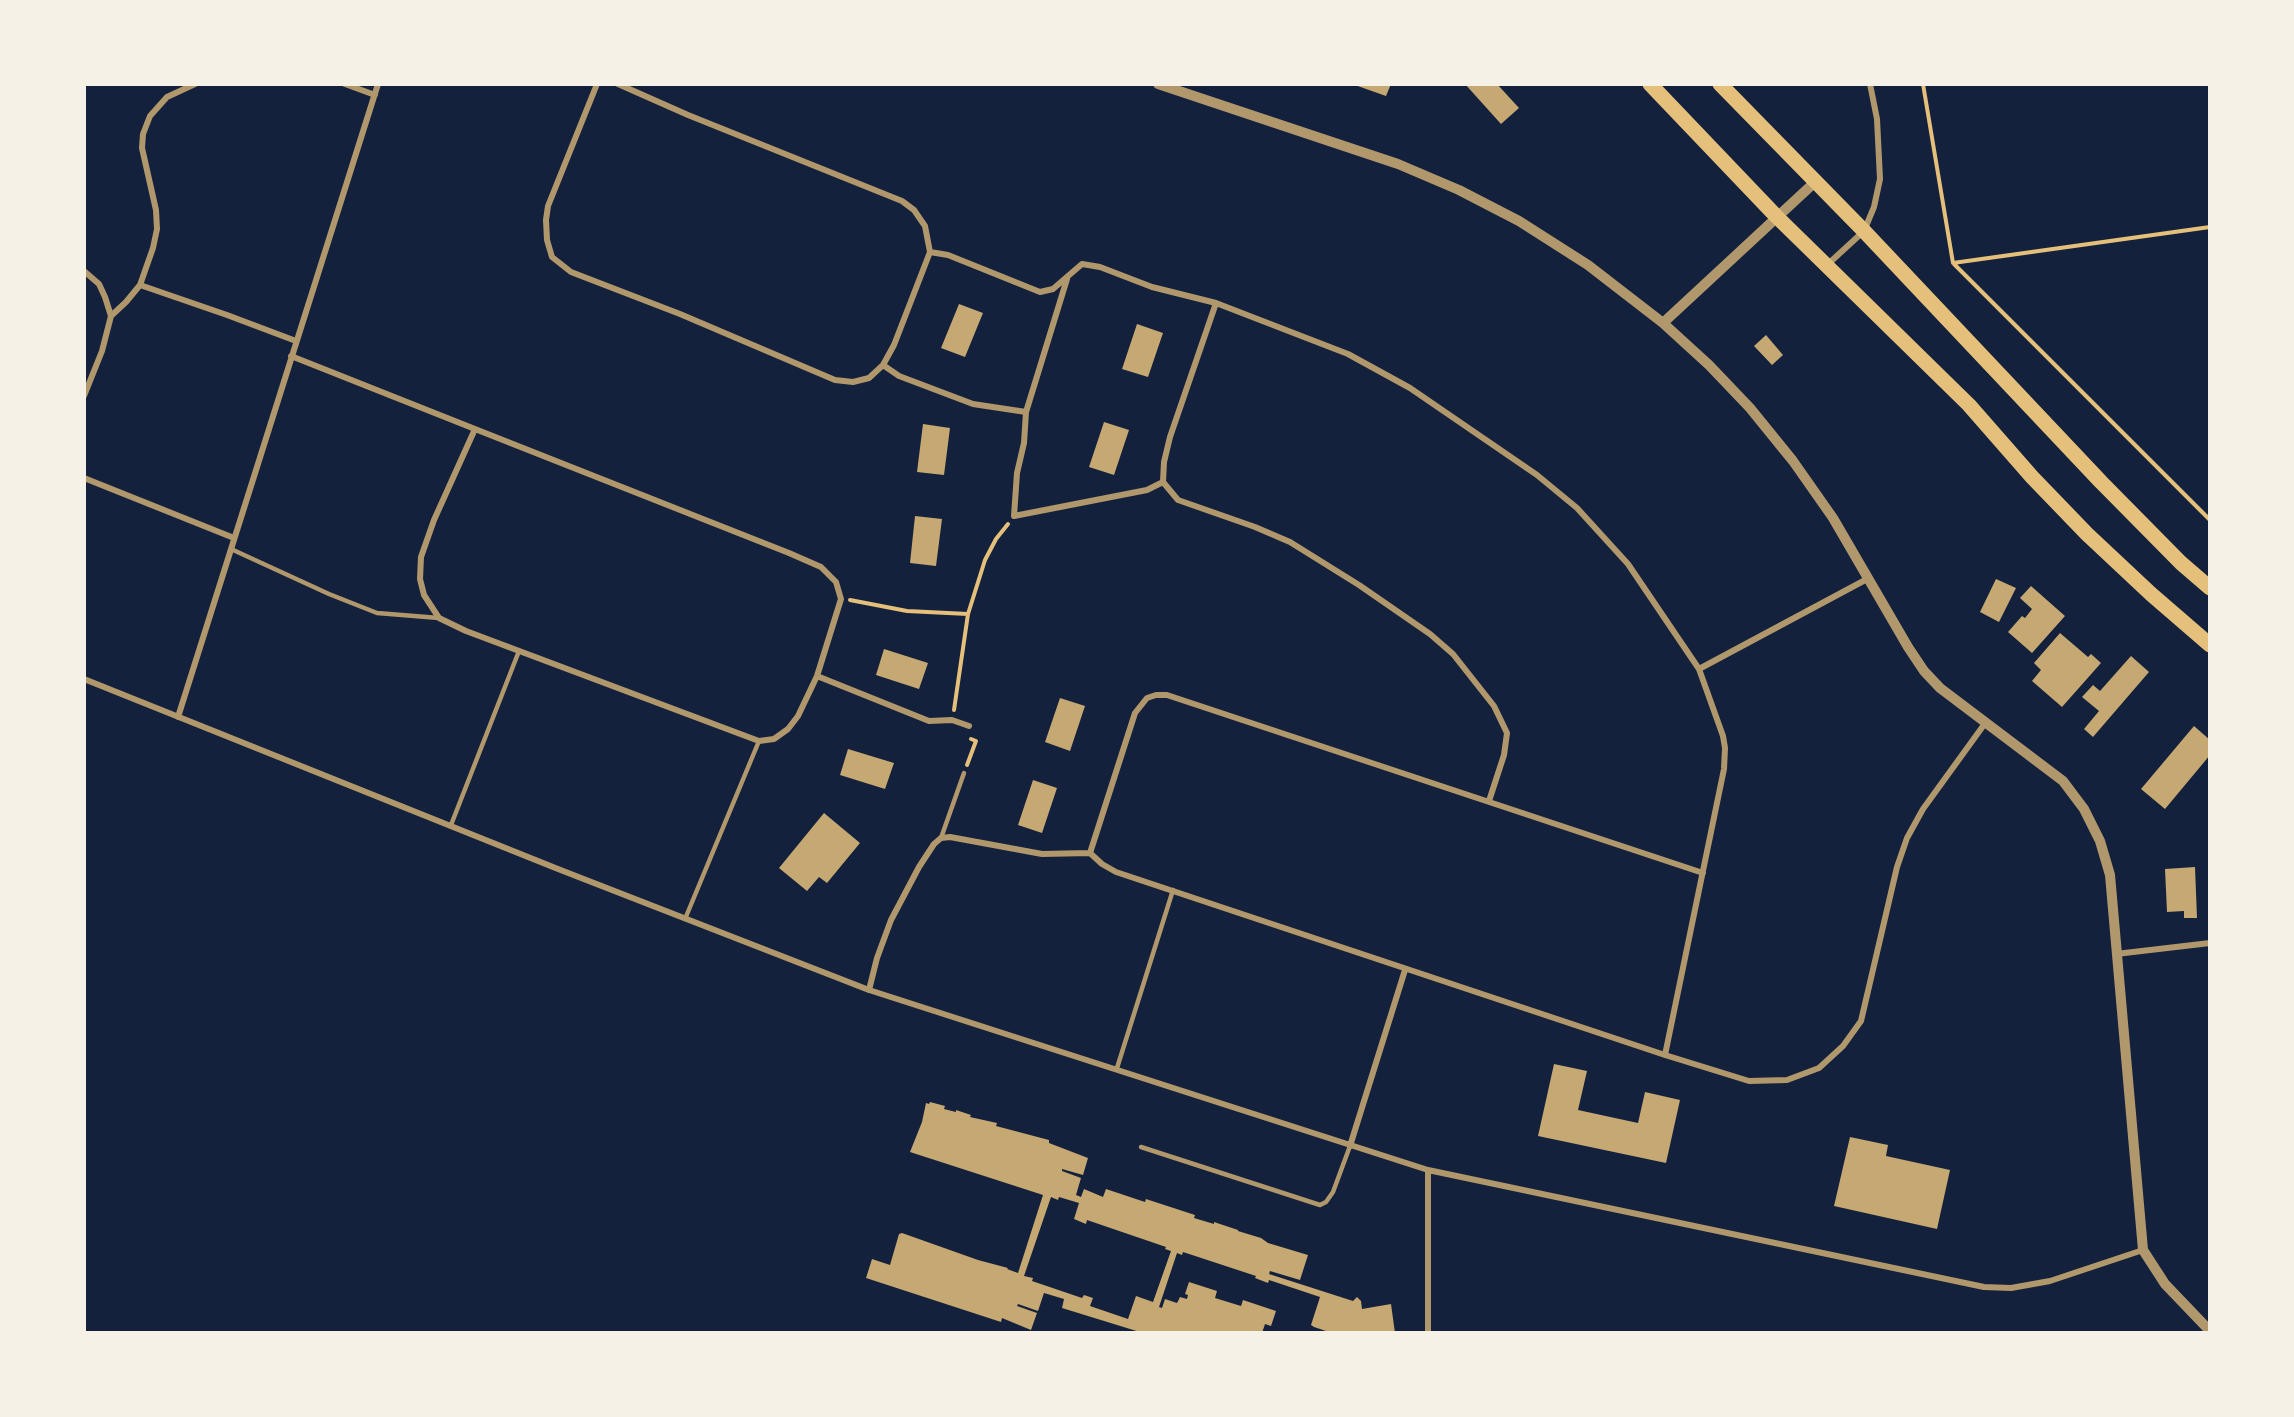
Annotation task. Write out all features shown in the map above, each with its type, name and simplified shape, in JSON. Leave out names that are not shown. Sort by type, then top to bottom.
[{"type":"main road","points":[[1650,84],[1776,216],[1969,405],[2032,477],[2087,534],[2210,645]]},
{"type":"main road","points":[[1720,84],[1864,231],[2101,482],[2181,563],[2210,588]]},
{"type":"street","points":[[111,316],[140,285],[153,248],[157,228],[156,210],[142,148],[143,134],[150,116],[167,97],[195,84]]},
{"type":"street","points":[[345,84],[375,95]]},
{"type":"street","points":[[178,717],[378,84]]},
{"type":"street","points":[[597,84],[548,206],[547,240],[552,257],[571,272],[680,314],[835,380],[854,382],[869,378],[883,365],[894,345],[930,252],[925,226],[914,210],[902,201],[688,116],[618,84]]},
{"type":"street","points":[[1158,84],[1398,164],[1459,190],[1519,221],[1588,265],[1664,323],[1710,365],[1750,408],[1793,461],[1833,518],[1924,671],[1940,688],[2063,781],[2084,809],[2100,841],[2110,875],[2144,1250],[2165,1284],[2210,1331]]},
{"type":"street","points":[[1827,266],[1864,231],[1874,207],[1880,179],[1877,119],[1870,84]]},
{"type":"street","points":[[1664,323],[1815,182]]},
{"type":"street","points":[[930,252],[948,255],[1040,292],[1053,289],[1082,264],[1092,266],[1152,287],[1216,303],[1348,354],[1410,388],[1537,475],[1577,508],[1628,564],[1699,669],[1721,727],[1725,748],[1724,769],[1665,1055]]},
{"type":"street","points":[[84,272],[99,284],[111,316],[102,351],[84,396]]},
{"type":"street","points":[[1067,278],[1026,411],[1026,433],[1017,473],[1014,516],[1147,490],[1163,482]]},
{"type":"street","points":[[140,285],[296,342]]},
{"type":"street","points":[[1216,303],[1170,437],[1164,462],[1163,482],[1178,500],[1255,527],[1290,543],[1359,585],[1430,634],[1453,654],[1494,706],[1507,733],[1504,755],[1489,801]]},
{"type":"street","points":[[291,356],[475,429],[821,567],[836,582],[841,599],[817,676],[798,716],[788,729],[774,738],[759,741],[519,651],[439,618],[424,595],[420,579],[421,557],[434,520],[475,429]]},
{"type":"street","points":[[883,365],[899,376],[973,404],[1026,411]]},
{"type":"street","points":[[84,478],[234,538]]},
{"type":"street","points":[[1699,669],[1869,578]]},
{"type":"street","points":[[817,676],[929,721],[952,720],[969,726]]},
{"type":"street","points":[[84,680],[869,990],[1428,1170],[1984,1287],[2011,1288],[2050,1281],[2144,1250]]},
{"type":"street","points":[[1090,853],[1130,724],[1140,705],[1156,695],[1167,695],[1702,873]]},
{"type":"street","points":[[869,990],[877,958],[891,920],[919,867],[934,844],[941,838],[950,837],[1042,854],[1090,853],[1102,864],[1116,872],[1665,1055],[1749,1081],[1787,1080],[1819,1068],[1843,1046],[1861,1021],[1897,867],[1907,838],[1923,809],[1986,722]]},
{"type":"street","points":[[2116,954],[2210,943]]},
{"type":"street","points":[[1350,1146],[1405,970]]},
{"type":"street","points":[[1428,1170],[1428,1333]]},
{"type":"lane","points":[[231,549],[329,594],[377,613],[439,618]]},
{"type":"lane","points":[[451,825],[519,651]]},
{"type":"lane","points":[[685,919],[759,741]]},
{"type":"lane","points":[[941,838],[964,773]]},
{"type":"lane","points":[[1117,1068],[1173,890]]},
{"type":"lane","points":[[1141,1148],[1320,1205],[1326,1202],[1333,1192],[1350,1146]]},
{"type":"path","points":[[1923,84],[1953,263],[2210,520]]},
{"type":"path","points":[[1953,263],[2210,227]]},
{"type":"path","points":[[952,720],[968,614],[985,560],[996,539],[1014,516]]},
{"type":"path","points":[[841,599],[907,611],[968,614]]},
{"type":"path","points":[[964,773],[976,741]]},
{"type":"building","points":[[1352,84],[1391,84],[1386,96]]},
{"type":"building","points":[[1465,84],[1497,84],[1519,108],[1501,124]]},
{"type":"building","points":[[959,304],[983,313],[965,357],[941,348]]},
{"type":"building","points":[[1137,324],[1163,333],[1148,377],[1122,369]]},
{"type":"building","points":[[1766,335],[1783,355],[1772,365],[1754,346]]},
{"type":"building","points":[[1104,422],[1129,430],[1114,475],[1089,467]]},
{"type":"building","points":[[923,424],[950,428],[944,475],[917,472]]},
{"type":"building","points":[[915,516],[942,519],[936,566],[910,563]]},
{"type":"building","points":[[1996,579],[2016,588],[1999,622],[1980,612]]},
{"type":"building","points":[[2031,586],[2065,616],[2032,653],[2008,632],[2022,616],[2025,618],[2032,609],[2020,598]]},
{"type":"building","points":[[2060,633],[2088,657],[2091,654],[2101,663],[2062,707],[2032,681],[2041,670],[2034,663]]},
{"type":"building","points":[[884,649],[928,663],[919,689],[876,675]]},
{"type":"building","points":[[2131,656],[2149,672],[2093,737],[2084,729],[2099,711],[2082,697],[2093,685],[2100,691]]},
{"type":"building","points":[[1060,698],[1085,706],[1070,751],[1045,742]]},
{"type":"building","points":[[2194,726],[2210,740],[2210,755],[2165,809],[2141,789]]},
{"type":"building","points":[[848,749],[894,763],[885,789],[840,775]]},
{"type":"building","points":[[1033,780],[1057,788],[1042,833],[1018,825]]},
{"type":"building","points":[[824,813],[860,843],[827,883],[819,877],[807,891],[779,868]]},
{"type":"building","points":[[2195,867],[2197,918],[2184,918],[2184,911],[2167,912],[2165,869]]},
{"type":"building","points":[[1554,1064],[1587,1071],[1578,1110],[1638,1123],[1645,1092],[1680,1100],[1666,1163],[1538,1136]]},
{"type":"building","points":[[930,1102],[945,1106],[944,1109],[956,1112],[956,1110],[971,1115],[970,1117],[997,1123],[996,1126],[1049,1140],[1049,1143],[1088,1158],[1083,1175],[1062,1169],[1062,1171],[1081,1178],[1076,1195],[1081,1197],[1084,1189],[1103,1197],[1106,1189],[1145,1202],[1146,1199],[1195,1215],[1194,1218],[1214,1224],[1214,1222],[1261,1238],[1268,1243],[1308,1255],[1300,1280],[1270,1271],[1269,1274],[1353,1301],[1357,1297],[1361,1301],[1362,1309],[1391,1304],[1395,1333],[1332,1333],[1314,1327],[1311,1325],[1320,1297],[1269,1280],[1268,1283],[1255,1278],[1256,1276],[1183,1252],[1182,1255],[1177,1253],[1159,1307],[1162,1308],[1165,1299],[1177,1303],[1180,1297],[1187,1299],[1188,1295],[1185,1294],[1189,1282],[1217,1291],[1215,1298],[1241,1306],[1243,1300],[1276,1311],[1271,1326],[1265,1324],[1262,1333],[1143,1333],[1062,1308],[1064,1299],[1044,1293],[1038,1311],[1018,1304],[1017,1306],[1037,1313],[1031,1330],[1002,1318],[1001,1322],[866,1278],[872,1259],[890,1265],[899,1234],[902,1233],[1018,1273],[1043,1195],[910,1152],[922,1122],[926,1103]],"holes":[[[1051,1197],[1058,1200],[1059,1197],[1079,1203],[1074,1219],[1086,1224],[1087,1220],[1166,1247],[1165,1249],[1171,1251],[1153,1302],[1136,1296],[1128,1319],[1090,1306],[1093,1298],[1084,1295],[1082,1298],[1032,1281],[1033,1278],[1024,1276]]]},
{"type":"building","points":[[1850,1137],[1888,1145],[1886,1156],[1950,1170],[1937,1229],[1834,1206]]}]
